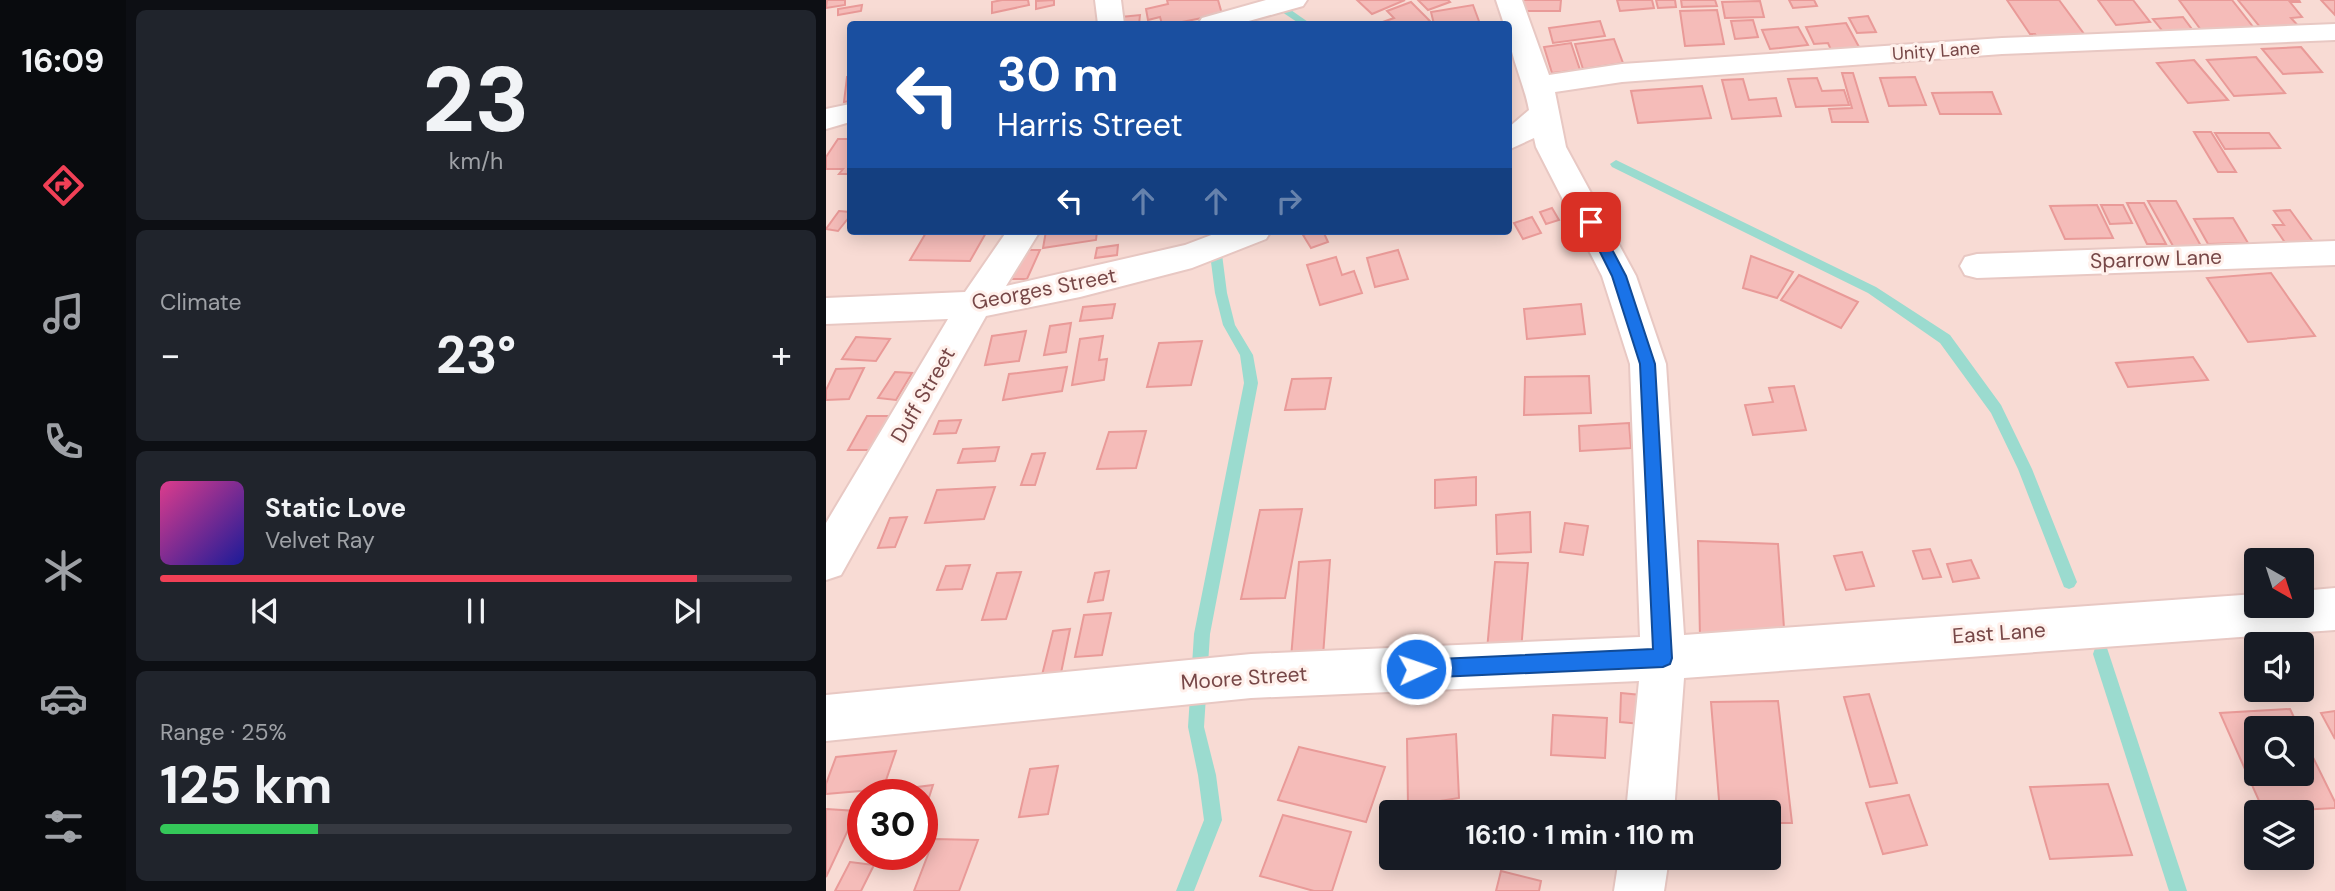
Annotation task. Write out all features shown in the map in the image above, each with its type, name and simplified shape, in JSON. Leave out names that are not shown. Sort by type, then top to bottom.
[{"type":"street","points":[[1108,0],[1111,21]]},
{"type":"street","points":[[1221,21],[1294,0]]},
{"type":"street","points":[[1509,0],[1542,98],[1551,147],[1619,276],[1648,364],[1663,658],[1651,800]]},
{"type":"street","name":"Unity Lane","points":[[1542,98],[1622,73],[2002,46],[2335,32]]},
{"type":"street","points":[[1512,138],[1521,134],[1542,98]]},
{"type":"street","points":[[826,119],[847,114]]},
{"type":"street","name":"Duff Street","points":[[826,561],[975,305],[1021,235]]},
{"type":"street","name":"Georges Street","points":[[826,310],[975,305],[1080,284],[1192,256],[1244,235]]},
{"type":"street","name":"Sparrow Lane","points":[[1977,266],[2335,253]]},
{"type":"street","name":"East Lane","points":[[1663,658],[2335,609]]},
{"type":"street","name":"Moore Street","points":[[826,718],[1225,678],[1663,658]]},
{"type":"street","points":[[1639,891],[1642,870]]},
{"type":"shaded area","points":[[826,0],[2335,0],[2335,891],[826,891]]},
{"type":"building","points":[[827,0],[845,0],[845,5],[826,8]]},
{"type":"building","points":[[1028,0],[1029,5],[992,13],[992,2]]},
{"type":"building","points":[[1054,0],[1054,5],[1036,9],[1036,1]]},
{"type":"building","points":[[1167,0],[1218,0],[1222,14],[1187,21],[1161,21],[1160,17],[1148,20],[1146,9],[1168,4]]},
{"type":"building","points":[[1357,0],[1405,0],[1372,14]]},
{"type":"building","points":[[1418,0],[1448,0],[1450,2],[1428,10]]},
{"type":"building","points":[[1517,0],[1561,0],[1560,11],[1516,11]]},
{"type":"building","points":[[1617,0],[1652,0],[1654,8],[1620,11]]},
{"type":"building","points":[[1656,0],[1675,0],[1676,7],[1658,8]]},
{"type":"building","points":[[1681,0],[1715,0],[1717,6],[1682,7]]},
{"type":"building","points":[[1789,0],[1814,0],[1817,6],[1793,8]]},
{"type":"building","points":[[2007,0],[2059,0],[2087,38],[2040,42],[2035,34],[2030,34]]},
{"type":"building","points":[[2098,0],[2133,0],[2150,22],[2116,25]]},
{"type":"building","points":[[2179,0],[2232,0],[2254,28],[2201,30]]},
{"type":"building","points":[[2238,0],[2299,0],[2300,2],[2290,2],[2302,17],[2291,18],[2302,30],[2264,32]]},
{"type":"building","points":[[2321,0],[2335,0],[2335,15]]},
{"type":"building","points":[[1760,1],[1764,17],[1725,18],[1722,2]]},
{"type":"building","points":[[1411,2],[1430,21],[1386,21],[1394,18],[1387,11]]},
{"type":"building","points":[[862,5],[861,11],[838,15],[838,9]]},
{"type":"building","points":[[1473,5],[1479,21],[1433,21],[1431,12]]},
{"type":"building","points":[[1717,10],[1724,44],[1685,46],[1680,11]]},
{"type":"building","points":[[1140,15],[1139,21],[1121,21],[1121,17]]},
{"type":"building","points":[[1868,16],[1876,32],[1857,33],[1849,18]]},
{"type":"building","points":[[2183,17],[2194,32],[2165,34],[2153,19]]},
{"type":"building","points":[[1753,20],[1758,37],[1735,39],[1731,21]]},
{"type":"building","points":[[1600,21],[1605,36],[1553,43],[1549,28]]},
{"type":"building","points":[[1846,23],[1859,47],[1831,50],[1828,43],[1814,44],[1806,27]]},
{"type":"building","points":[[1798,27],[1808,45],[1770,49],[1762,30]]},
{"type":"building","points":[[1614,39],[1623,63],[1583,69],[1575,44]]},
{"type":"building","points":[[1571,43],[1580,70],[1552,73],[1544,47]]},
{"type":"building","points":[[2301,47],[2322,72],[2283,74],[2262,49]]},
{"type":"building","points":[[2256,57],[2285,93],[2234,96],[2207,60]]},
{"type":"building","points":[[2194,60],[2228,100],[2188,103],[2157,63]]},
{"type":"building","points":[[1842,73],[1853,73],[1868,122],[1832,122],[1829,109],[1852,108]]},
{"type":"building","points":[[847,77],[847,102],[844,102]]},
{"type":"building","points":[[1915,77],[1926,105],[1889,106],[1880,78]]},
{"type":"building","points":[[1817,78],[1822,91],[1844,90],[1849,105],[1796,107],[1788,79]]},
{"type":"building","points":[[1743,79],[1749,100],[1776,98],[1781,116],[1732,119],[1722,80]]},
{"type":"building","points":[[1702,86],[1711,118],[1638,123],[1631,91]]},
{"type":"building","points":[[1992,92],[2001,114],[1940,114],[1932,93]]},
{"type":"building","points":[[2194,132],[2211,132],[2236,172],[2218,172]]},
{"type":"building","points":[[2215,133],[2269,133],[2280,148],[2225,149]]},
{"type":"building","points":[[838,139],[847,139],[847,174],[839,174],[843,169],[826,169],[826,157]]},
{"type":"building","points":[[2148,201],[2176,201],[2201,246],[2173,246]]},
{"type":"building","points":[[2127,203],[2144,203],[2166,244],[2147,244]]},
{"type":"building","points":[[2097,205],[2113,238],[2065,239],[2050,206]]},
{"type":"building","points":[[2101,205],[2123,205],[2132,223],[2110,224]]},
{"type":"building","points":[[1552,208],[1559,220],[1546,224],[1540,212]]},
{"type":"building","points":[[2290,210],[2314,243],[2286,244],[2273,225],[2284,225],[2274,211]]},
{"type":"building","points":[[839,211],[847,212],[847,220],[838,231],[826,229]]},
{"type":"building","points":[[1532,217],[1541,233],[1523,239],[1514,223]]},
{"type":"building","points":[[2233,218],[2248,243],[2208,244],[2194,219]]},
{"type":"building","points":[[925,235],[985,235],[970,261],[910,260]]},
{"type":"building","points":[[1045,235],[1097,235],[1096,240],[1043,248]]},
{"type":"building","points":[[1303,235],[1325,235],[1328,242],[1311,248]]},
{"type":"building","points":[[1118,245],[1117,255],[1095,258],[1097,248]]},
{"type":"building","points":[[1018,250],[1040,250],[1027,279],[1005,279]]},
{"type":"building","points":[[1398,250],[1408,279],[1375,287],[1367,258]]},
{"type":"building","points":[[1751,256],[1793,272],[1777,298],[1743,288]]},
{"type":"building","points":[[1336,257],[1342,275],[1354,271],[1362,293],[1320,305],[1307,265]]},
{"type":"building","points":[[2271,273],[2315,336],[2248,342],[2207,278]]},
{"type":"building","points":[[1799,275],[1858,302],[1841,328],[1781,300]]},
{"type":"building","points":[[1115,304],[1112,318],[1080,321],[1083,307]]},
{"type":"building","points":[[1581,304],[1585,334],[1527,339],[1524,309]]},
{"type":"building","points":[[1071,323],[1066,352],[1044,355],[1050,326]]},
{"type":"building","points":[[1026,331],[1019,361],[985,365],[992,336]]},
{"type":"building","points":[[1103,336],[1099,360],[1107,359],[1104,380],[1072,385],[1080,339]]},
{"type":"building","points":[[856,337],[890,339],[876,361],[842,359]]},
{"type":"building","points":[[1202,341],[1191,385],[1147,387],[1159,343]]},
{"type":"building","points":[[2193,357],[2208,380],[2128,387],[2116,363]]},
{"type":"building","points":[[1067,367],[1062,391],[1003,400],[1009,374]]},
{"type":"building","points":[[864,368],[849,399],[826,400],[826,390],[836,369]]},
{"type":"building","points":[[895,372],[912,373],[896,400],[878,398]]},
{"type":"building","points":[[1589,376],[1591,413],[1524,415],[1525,377]]},
{"type":"building","points":[[1331,378],[1325,409],[1285,410],[1292,379]]},
{"type":"building","points":[[1794,386],[1806,430],[1753,435],[1745,405],[1773,402],[1769,388]]},
{"type":"building","points":[[867,416],[894,416],[876,450],[848,450]]},
{"type":"building","points":[[961,420],[956,433],[934,434],[939,421]]},
{"type":"building","points":[[1629,423],[1631,448],[1580,451],[1579,426]]},
{"type":"building","points":[[1146,431],[1136,468],[1097,469],[1109,432]]},
{"type":"building","points":[[999,447],[995,461],[958,463],[963,449]]},
{"type":"building","points":[[1045,453],[1035,485],[1021,485],[1032,454]]},
{"type":"building","points":[[1476,477],[1476,505],[1435,508],[1435,480]]},
{"type":"building","points":[[995,487],[984,519],[925,523],[937,490]]},
{"type":"building","points":[[1302,509],[1285,598],[1241,599],[1260,510]]},
{"type":"building","points":[[1530,512],[1531,552],[1497,554],[1496,515]]},
{"type":"building","points":[[907,517],[895,547],[878,548],[890,518]]},
{"type":"building","points":[[1565,523],[1588,526],[1583,555],[1560,552]]},
{"type":"building","points":[[1698,541],[1778,544],[1785,642],[1700,637]]},
{"type":"building","points":[[1930,549],[1941,577],[1923,579],[1913,551]]},
{"type":"building","points":[[1862,552],[1874,586],[1846,590],[1834,556]]},
{"type":"building","points":[[1330,560],[1323,656],[1291,658],[1299,562]]},
{"type":"building","points":[[1971,560],[1979,578],[1953,582],[1947,564]]},
{"type":"building","points":[[1495,562],[1528,563],[1521,651],[1487,650]]},
{"type":"building","points":[[970,565],[962,589],[937,590],[946,566]]},
{"type":"building","points":[[1109,571],[1103,600],[1088,602],[1095,573]]},
{"type":"building","points":[[1021,572],[1006,619],[982,620],[997,573]]},
{"type":"building","points":[[1111,613],[1102,655],[1075,657],[1084,615]]},
{"type":"building","points":[[1070,629],[1061,673],[1042,675],[1053,631]]},
{"type":"building","points":[[1621,693],[1641,695],[1641,724],[1620,722]]},
{"type":"building","points":[[1869,694],[1897,783],[1870,787],[1844,697]]},
{"type":"building","points":[[1778,701],[1792,823],[1781,823],[1781,800],[1719,800],[1711,702]]},
{"type":"building","points":[[2290,709],[2293,716],[2244,716],[2244,767],[2220,713]]},
{"type":"building","points":[[2335,711],[2335,739],[2321,713]]},
{"type":"building","points":[[1553,715],[1607,718],[1605,758],[1551,755]]},
{"type":"building","points":[[1456,734],[1459,798],[1408,800],[1407,739]]},
{"type":"building","points":[[1299,747],[1385,767],[1366,822],[1278,800]]},
{"type":"building","points":[[896,751],[886,779],[847,779],[847,792],[826,794],[826,784],[836,757]]},
{"type":"building","points":[[2314,759],[2335,802],[2335,808],[2314,809],[2314,800],[2259,800],[2252,786],[2314,786]]},
{"type":"building","points":[[1058,766],[1048,814],[1019,817],[1030,769]]},
{"type":"building","points":[[2108,784],[2132,855],[2050,859],[2030,787]]},
{"type":"building","points":[[1909,795],[1927,845],[1883,854],[1866,803]]},
{"type":"building","points":[[826,809],[847,810],[847,832],[826,877]]},
{"type":"building","points":[[1283,815],[1351,832],[1332,891],[1314,891],[1260,876]]},
{"type":"building","points":[[938,839],[978,840],[959,891],[914,891],[922,870],[938,870]]},
{"type":"building","points":[[847,868],[847,870],[872,870],[861,891],[835,891]]},
{"type":"building","points":[[1501,871],[1541,881],[1539,891],[1496,891]]},
{"type":"waterway","points":[[1285,10],[1302,21]]},
{"type":"waterway","points":[[1616,164],[1872,290],[1945,339],[1996,409],[2025,469],[2069,582]]},
{"type":"waterway","points":[[1185,891],[1213,820],[1207,775],[1196,727],[1202,634],[1251,383],[1246,355],[1229,325],[1221,293],[1214,235]]},
{"type":"waterway","points":[[2101,654],[2178,891]]},
{"type":"route","points":[[1416,669],[1663,658],[1648,364],[1619,276],[1591,222]]}]
